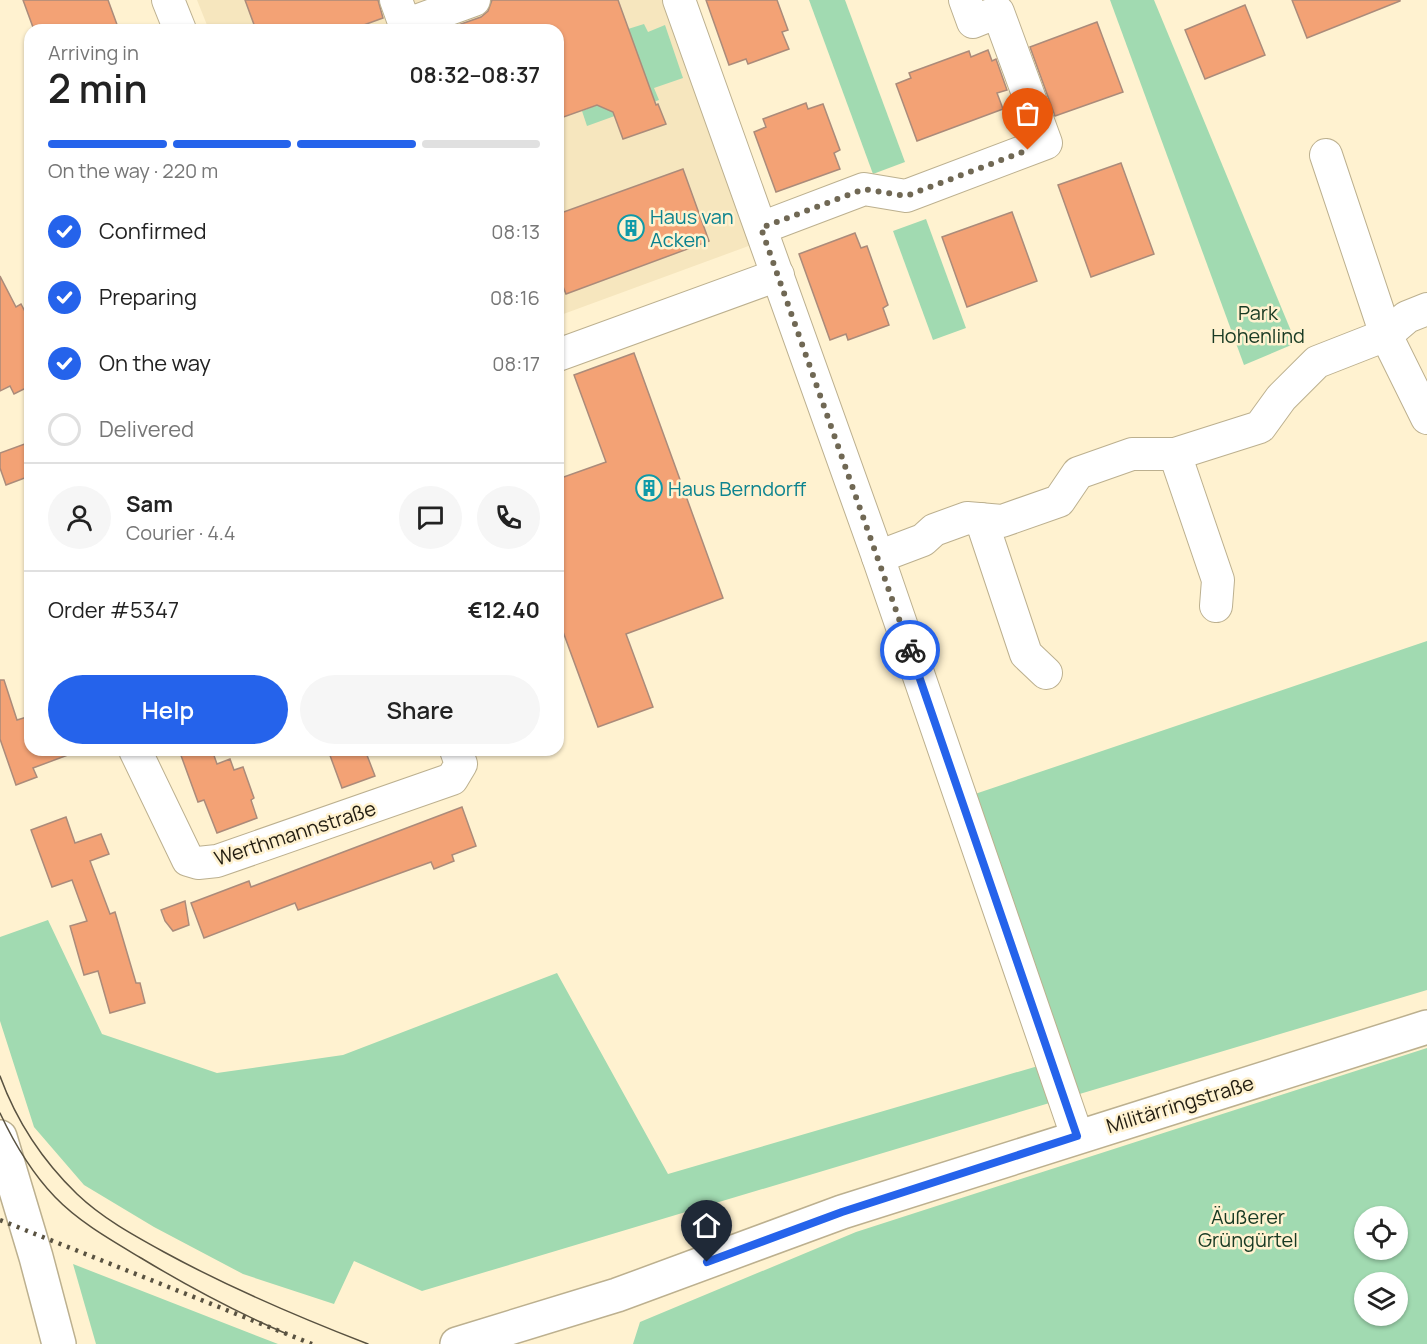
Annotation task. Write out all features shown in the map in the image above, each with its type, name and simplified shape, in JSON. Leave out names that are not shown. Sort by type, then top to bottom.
[{"type":"main road","name":"Militärringstraße","points":[[457,1344],[617,1295],[842,1212],[1427,1027]]},
{"type":"main road","points":[[0,1137],[59,1344]]},
{"type":"street","points":[[168,0],[178,24]]},
{"type":"street","points":[[396,0],[405,24]]},
{"type":"street","points":[[408,24],[474,0]]},
{"type":"street","points":[[679,0],[878,557],[1077,1136]]},
{"type":"street","points":[[761,228],[864,189],[906,196],[1046,143],[998,12],[973,22],[965,0]]},
{"type":"street","points":[[1326,155],[1386,335],[1427,418]]},
{"type":"street","points":[[564,352],[778,275]]},
{"type":"street","points":[[878,557],[923,540],[934,530],[968,518],[1002,521],[1059,501],[1078,473],[1132,454],[1175,454],[1260,427],[1281,398],[1317,362],[1386,335],[1407,317],[1427,309]]},
{"type":"street","points":[[1175,454],[1218,580],[1216,606]]},
{"type":"street","points":[[981,519],[1026,654],[1046,673]]},
{"type":"street","name":"Werthmannstraße","points":[[138,756],[188,860],[198,863],[217,861],[452,779],[460,764],[458,756]]},
{"type":"shaded area","points":[[197,0],[669,0],[754,244],[564,314],[564,24],[207,24]]},
{"type":"green space","points":[[809,0],[845,0],[905,162],[873,174]]},
{"type":"green space","name":"Park Hohenlind","points":[[1110,0],[1154,0],[1296,343],[1244,365]]},
{"type":"green space","points":[[644,24],[648,32],[665,25],[683,78],[654,88],[659,100],[587,126],[582,111],[648,86],[628,29]]},
{"type":"green space","points":[[926,219],[966,328],[933,340],[893,231]]},
{"type":"green space","points":[[1427,641],[1427,990],[422,1291],[354,1261],[334,1304],[243,1274],[154,1227],[84,1185],[34,1127],[0,1021],[0,937],[48,920],[102,1034],[217,1073],[343,1055],[557,973],[668,1174],[1062,1059],[969,796]]},
{"type":"green space","name":"Äußerer Grüngürtel","points":[[1427,1048],[1427,1344],[633,1344],[640,1322],[856,1232]]},
{"type":"green space","points":[[73,1264],[278,1344],[96,1344]]},
{"type":"building","points":[[23,0],[108,0],[117,24],[32,24]]},
{"type":"building","points":[[245,0],[378,0],[383,18],[366,24],[254,24]]},
{"type":"building","points":[[492,0],[618,0],[656,105],[658,104],[666,124],[623,139],[613,112],[597,105],[564,117],[564,24],[461,24],[481,17],[488,11]]},
{"type":"building","points":[[706,0],[777,0],[788,30],[782,32],[789,49],[748,64],[746,59],[729,65]]},
{"type":"building","points":[[1292,0],[1400,0],[1400,1],[1307,38]]},
{"type":"building","points":[[1245,5],[1265,55],[1205,79],[1185,30]]},
{"type":"building","points":[[1097,22],[1123,92],[1055,116],[1030,47]]},
{"type":"building","points":[[988,50],[992,61],[996,59],[1007,90],[997,93],[1003,109],[917,141],[896,84],[911,78],[909,73],[969,51],[971,57]]},
{"type":"building","points":[[806,103],[808,109],[823,104],[840,150],[834,153],[840,169],[776,192],[754,132],[766,127],[763,119]]},
{"type":"building","points":[[1121,163],[1154,254],[1091,277],[1058,185]]},
{"type":"building","name":"Haus van Acken","points":[[683,169],[709,241],[566,294],[564,289],[564,212]]},
{"type":"building","points":[[1012,212],[1037,281],[967,307],[942,237]]},
{"type":"building","points":[[855,233],[861,248],[867,246],[888,305],[883,308],[889,325],[848,340],[846,334],[830,340],[799,254]]},
{"type":"building","points":[[0,276],[16,307],[21,304],[24,310],[24,389],[14,394],[10,386],[0,391]]},
{"type":"building","points":[[634,353],[723,598],[626,634],[653,707],[598,727],[564,634],[564,477],[606,462],[574,375]]},
{"type":"building","points":[[24,444],[24,478],[6,485],[0,468],[0,453]]},
{"type":"building","points":[[0,680],[4,680],[17,720],[24,718],[24,756],[65,756],[33,768],[37,777],[16,785],[0,739]]},
{"type":"building","points":[[181,756],[214,756],[217,764],[230,759],[234,770],[243,767],[254,798],[251,800],[257,818],[217,833],[204,800],[198,802]]},
{"type":"building","points":[[330,756],[367,756],[375,776],[342,788]]},
{"type":"building","points":[[462,807],[476,846],[452,855],[454,861],[434,869],[431,862],[298,910],[295,903],[204,938],[191,903],[249,881],[251,887]]},
{"type":"building","points":[[66,817],[75,843],[101,834],[109,854],[90,861],[110,914],[115,912],[136,983],[140,983],[145,1003],[110,1013],[98,971],[84,975],[70,926],[87,921],[72,880],[52,887],[31,830]]},
{"type":"building","points":[[185,901],[189,925],[173,931],[165,921],[161,910]]},
{"type":"tram line","points":[[0,1076],[22,1124],[42,1154],[77,1194],[97,1211],[118,1226],[214,1278],[290,1313],[368,1344]]},
{"type":"tram line","points":[[0,1113],[31,1168],[46,1188],[74,1215],[177,1279],[287,1334]]},
{"type":"railway","points":[[0,1220],[312,1344]]},
{"type":"way so far","points":[[910,650],[761,228],[864,189],[906,196],[1028,150]]},
{"type":"place","name":"Haus van Acken","points":[[631,228]]},
{"type":"place","name":"Haus Berndorff","points":[[649,488]]},
{"type":"route","points":[[707,1262],[842,1212],[1077,1136],[910,650]]}]
